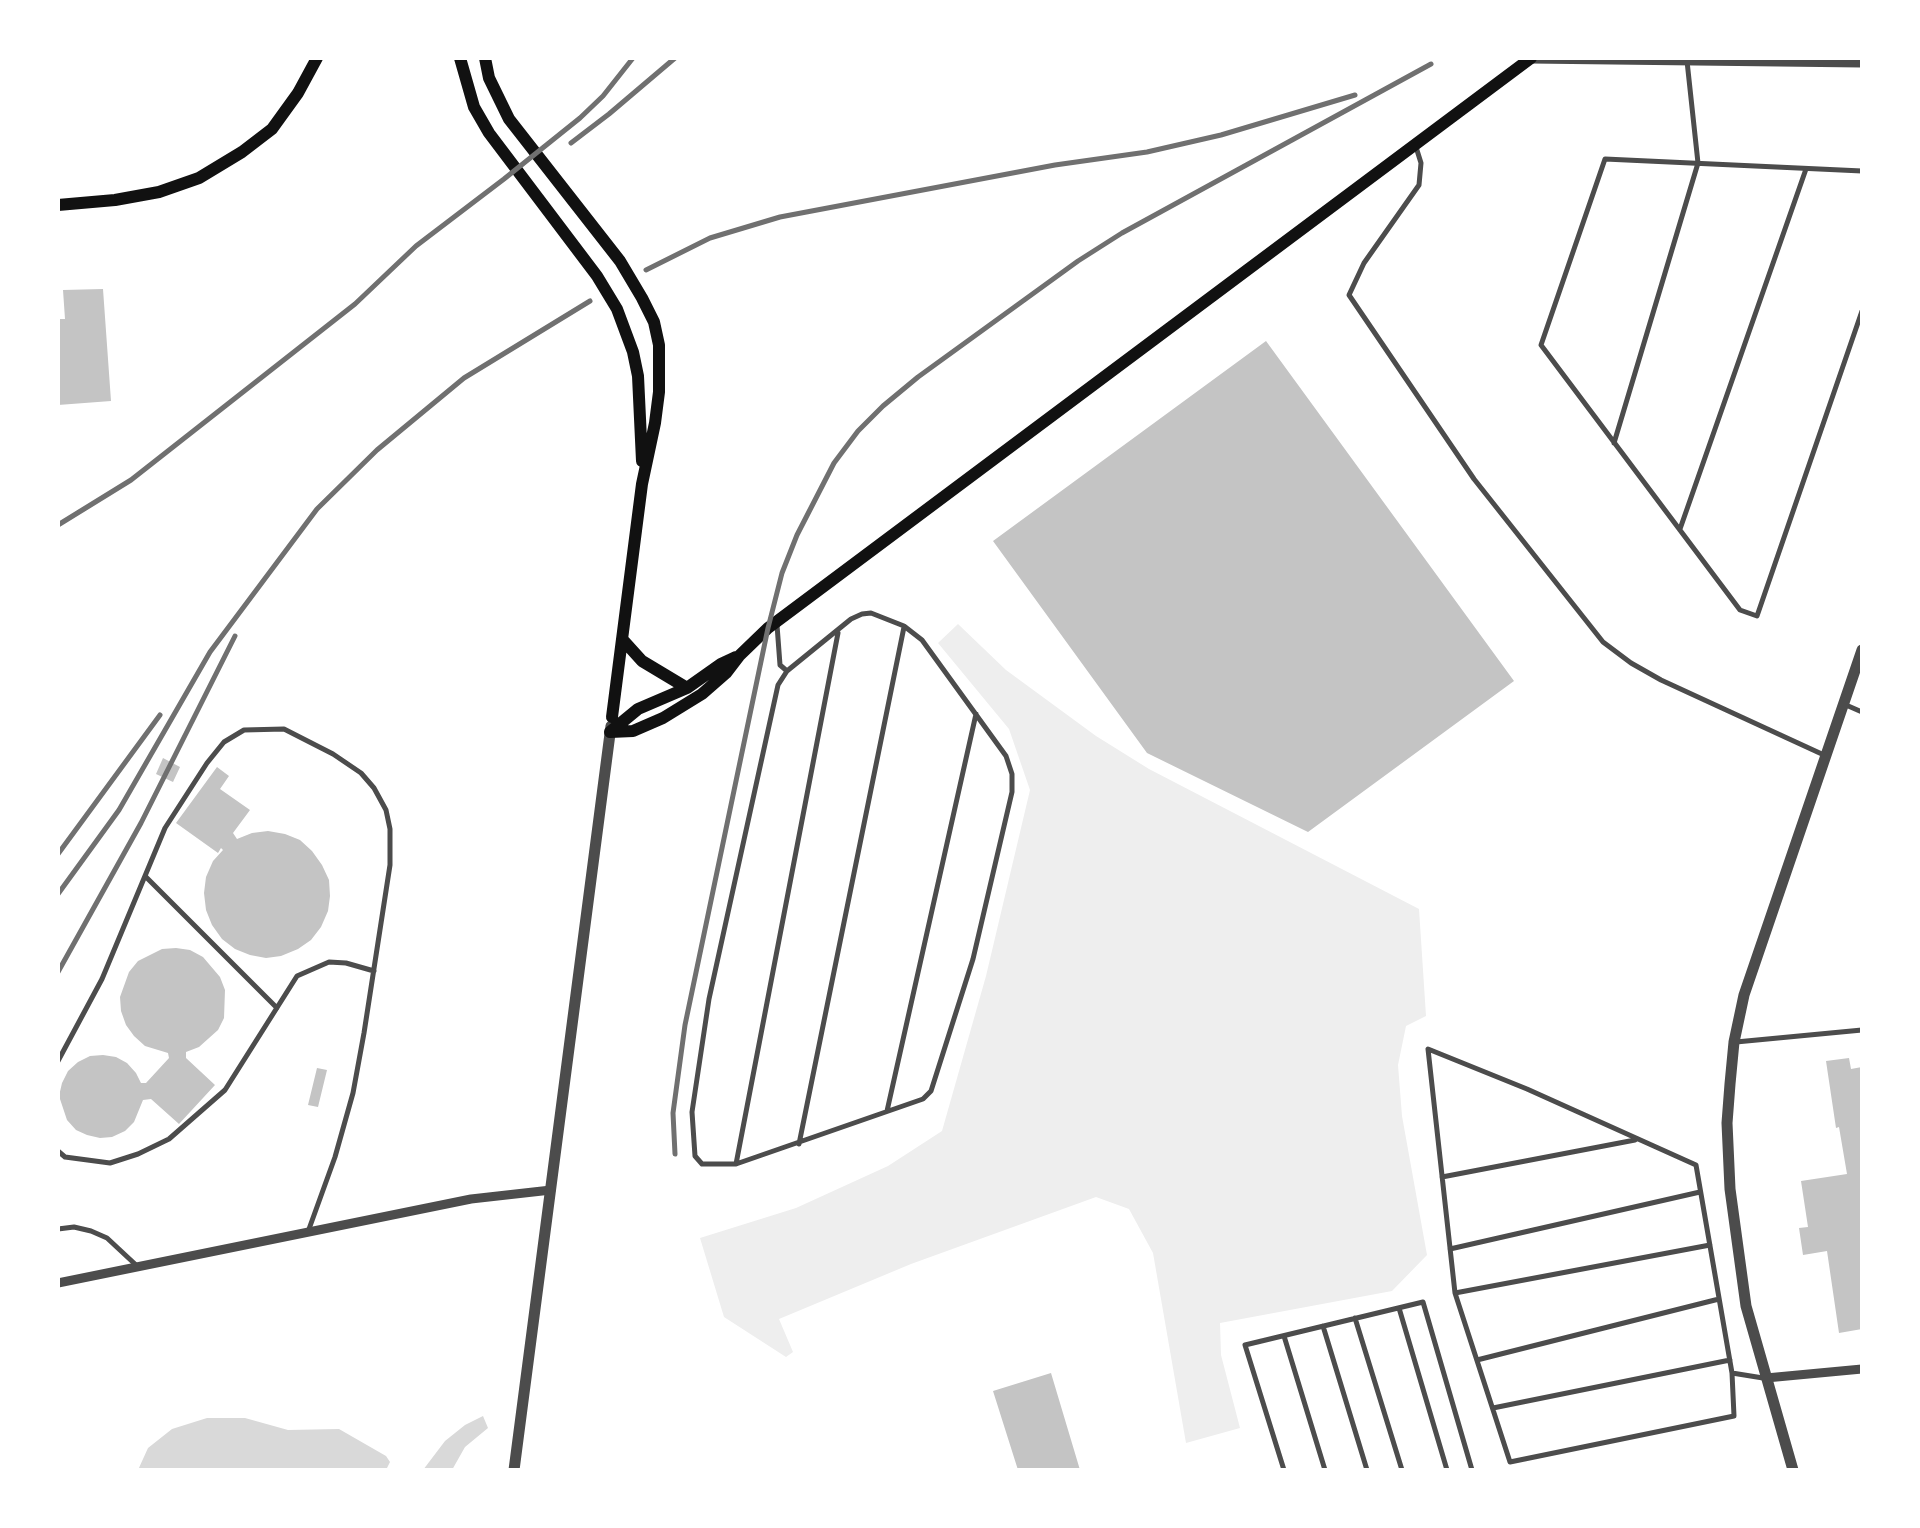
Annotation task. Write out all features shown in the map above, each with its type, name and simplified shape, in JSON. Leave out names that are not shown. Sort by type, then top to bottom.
[{"type":"main road","points":[[58,206],[159,192],[199,178],[272,130],[317,58]]},
{"type":"main road","points":[[460,58],[474,107],[490,133],[597,276],[617,309],[638,376],[642,484]]},
{"type":"main road","points":[[485,58],[489,78],[509,119],[620,261],[654,322],[659,345],[659,392],[642,484],[612,717]]},
{"type":"main road","points":[[610,732],[633,731],[687,704],[726,673],[776,622],[1530,58]]},
{"type":"main road","points":[[623,640],[642,661],[687,688]]},
{"type":"main road","points":[[610,732],[638,710],[687,688],[739,656]]},
{"type":"street","points":[[1530,58],[1862,63]]},
{"type":"street","points":[[1794,1470],[1746,1306],[1730,1188],[1728,1123],[1734,1042],[1760,945],[1862,650]]},
{"type":"street","points":[[514,1470],[612,717]]},
{"type":"street","points":[[58,1282],[471,1198],[551,1190]]},
{"type":"street","points":[[1766,1378],[1862,1369]]},
{"type":"lane","points":[[1614,443],[1698,164],[1687,61]]},
{"type":"lane","points":[[1416,144],[1422,163],[1419,186],[1364,263],[1349,296],[1474,479],[1603,642],[1661,680],[1826,756]]},
{"type":"lane","points":[[1862,171],[1604,159],[1541,346],[1740,610],[1757,616],[1862,311]]},
{"type":"lane","points":[[1680,530],[1806,168]]},
{"type":"lane","points":[[870,613],[904,626],[922,640],[1006,756],[1012,792],[973,959],[931,1091],[923,1099],[736,1164],[702,1164],[696,1156],[692,1112],[709,999],[778,685],[787,671],[838,630],[870,613]]},
{"type":"lane","points":[[776,622],[780,665],[787,671]]},
{"type":"lane","points":[[799,1144],[904,626]]},
{"type":"lane","points":[[736,1164],[838,630]]},
{"type":"lane","points":[[1844,704],[1862,712]]},
{"type":"lane","points":[[887,1112],[976,714]]},
{"type":"lane","points":[[58,1060],[102,980],[165,828],[224,742],[244,730],[284,729],[333,754],[361,774],[386,810],[390,864],[353,1093],[308,1232]]},
{"type":"lane","points":[[146,877],[277,1008]]},
{"type":"lane","points":[[58,1151],[65,1157],[110,1163],[170,1139],[225,1090],[297,976],[329,962],[374,971]]},
{"type":"lane","points":[[1734,1042],[1862,1030]]},
{"type":"lane","points":[[1428,1049],[1696,1166],[1732,1373],[1734,1416],[1510,1462],[1455,1293],[1442,1177],[1428,1049]]},
{"type":"lane","points":[[1442,1177],[1638,1140]]},
{"type":"lane","points":[[1450,1248],[1700,1192]]},
{"type":"lane","points":[[58,1229],[74,1227],[107,1238],[138,1267]]},
{"type":"lane","points":[[1455,1293],[1710,1246]]},
{"type":"lane","points":[[1477,1360],[1719,1299]]},
{"type":"lane","points":[[1284,1470],[1245,1345],[1423,1302],[1472,1470]]},
{"type":"lane","points":[[1399,1308],[1447,1470]]},
{"type":"lane","points":[[1355,1318],[1402,1470]]},
{"type":"lane","points":[[1323,1326],[1367,1470]]},
{"type":"lane","points":[[1284,1336],[1325,1470]]},
{"type":"lane","points":[[1492,1408],[1730,1360]]},
{"type":"lane","points":[[1732,1373],[1766,1378]]},
{"type":"shaded area","points":[[958,624],[1006,670],[1096,736],[1149,769],[1419,909],[1426,1016],[1406,1026],[1398,1065],[1402,1116],[1427,1255],[1392,1291],[1220,1323],[1221,1355],[1240,1428],[1186,1443],[1153,1253],[1129,1209],[1096,1197],[911,1264],[779,1319],[793,1352],[786,1357],[724,1317],[700,1238],[796,1208],[888,1166],[942,1131],[986,976],[1030,790],[1009,729],[938,643]]},
{"type":"shaded area","points":[[483,1416],[488,1428],[465,1447],[452,1470],[423,1470],[445,1441]]},
{"type":"shaded area","points":[[207,1418],[245,1418],[288,1430],[339,1429],[390,1462],[386,1470],[138,1470],[148,1448],[172,1429]]},
{"type":"building","points":[[103,289],[111,401],[58,405],[58,319],[65,319],[63,290]]},
{"type":"building","points":[[1266,341],[1514,681],[1308,832],[1147,753],[993,541]]},
{"type":"building","points":[[163,758],[180,767],[173,782],[156,774]]},
{"type":"building","points":[[217,767],[229,776],[220,789],[250,810],[233,833],[237,839],[268,831],[300,840],[312,851],[329,880],[328,911],[321,927],[311,940],[281,956],[250,955],[222,939],[206,910],[204,893],[213,861],[223,850],[218,853],[176,823]]},
{"type":"building","points":[[176,948],[203,957],[220,977],[225,990],[224,1018],[218,1030],[199,1047],[186,1052],[186,1058],[215,1085],[179,1124],[151,1099],[143,1100],[134,1122],[112,1137],[100,1138],[76,1130],[67,1120],[59,1096],[68,1071],[78,1062],[90,1056],[116,1057],[127,1063],[141,1083],[146,1083],[169,1058],[168,1053],[145,1046],[134,1036],[126,1025],[120,997],[129,972],[138,961],[162,949]]},
{"type":"building","points":[[1849,1058],[1851,1069],[1862,1067],[1862,1329],[1839,1333],[1827,1251],[1803,1255],[1799,1228],[1808,1227],[1801,1181],[1847,1174],[1826,1061]]},
{"type":"building","points":[[317,1068],[327,1070],[318,1107],[308,1105]]},
{"type":"building","points":[[1051,1373],[1080,1470],[1018,1470],[993,1391]]},
{"type":"railway","points":[[58,525],[131,480],[355,304],[416,246],[580,118],[633,58]]},
{"type":"railway","points":[[571,143],[675,58]]},
{"type":"railway","points":[[675,1154],[673,1113],[685,1025],[768,628],[782,573],[797,535],[834,463],[858,431],[918,377],[1078,261],[1122,233],[1431,64]]},
{"type":"railway","points":[[646,270],[710,238],[780,217],[1055,165],[1147,152],[1221,135],[1355,95]]},
{"type":"railway","points":[[58,894],[119,810],[210,652],[317,509],[377,450],[464,378],[590,301]]},
{"type":"railway","points":[[58,972],[141,823],[235,636]]},
{"type":"railway","points":[[58,854],[160,715]]}]
